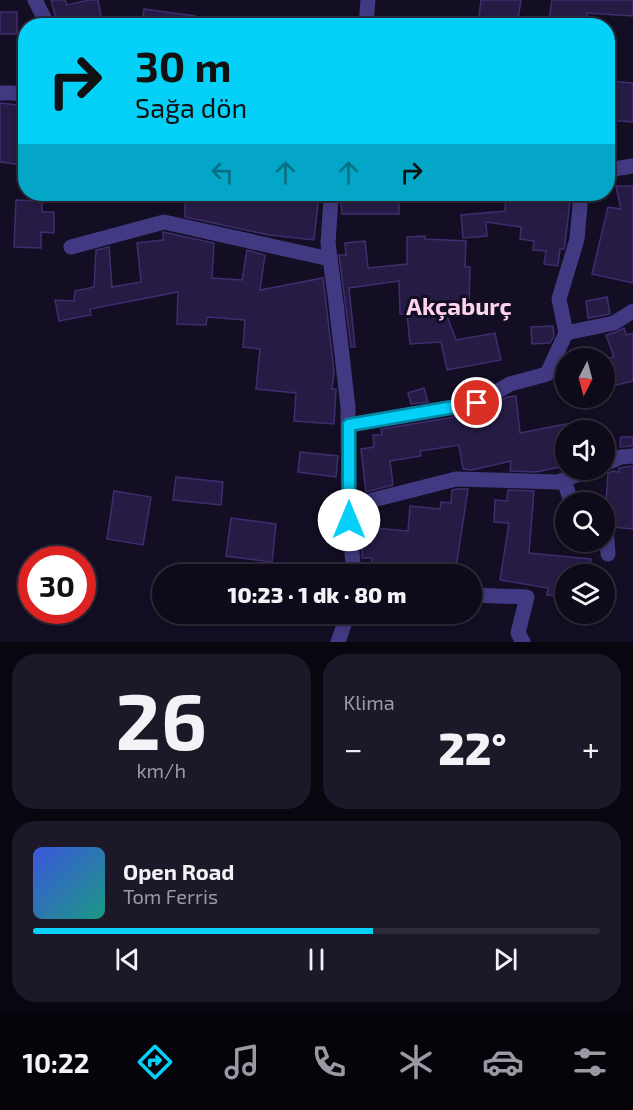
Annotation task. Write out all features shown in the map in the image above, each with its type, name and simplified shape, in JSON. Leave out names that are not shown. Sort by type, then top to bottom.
[{"type":"street","points":[[34,0],[44,18]]},
{"type":"street","points":[[367,18],[368,0]]},
{"type":"street","points":[[0,93],[18,94]]},
{"type":"street","points":[[615,169],[633,166]]},
{"type":"street","points":[[331,201],[328,243],[348,407],[349,506],[353,564]]},
{"type":"street","points":[[349,425],[477,403],[510,384],[547,374],[566,333],[560,299],[577,240],[580,201]]},
{"type":"street","points":[[71,247],[164,222],[330,259]]},
{"type":"street","points":[[566,333],[614,322],[633,311]]},
{"type":"street","points":[[615,459],[633,456]]},
{"type":"street","points":[[349,506],[456,479],[558,482],[564,480],[568,492]]},
{"type":"street","points":[[482,595],[527,597],[518,633],[523,642]]},
{"type":"street","points":[[338,642],[344,624]]},
{"type":"building","points":[[51,0],[65,0],[67,5],[98,0],[101,18],[56,18]]},
{"type":"building","points":[[481,0],[521,0],[518,18],[479,18]]},
{"type":"building","points":[[552,0],[633,0],[633,16],[587,13],[586,18],[549,18]]},
{"type":"building","points":[[144,9],[195,16],[195,18],[143,18]]},
{"type":"building","points":[[0,12],[17,12],[17,34],[0,34]]},
{"type":"building","points":[[615,82],[633,83],[633,122],[615,121]]},
{"type":"building","points":[[0,103],[18,105],[18,164],[0,162]]},
{"type":"building","points":[[616,186],[633,186],[633,283],[592,274],[608,207],[621,209]]},
{"type":"building","points":[[16,200],[42,201],[42,212],[54,212],[54,233],[41,232],[41,248],[14,247]]},
{"type":"building","points":[[185,201],[318,201],[314,240],[269,235],[185,217]]},
{"type":"building","points":[[341,201],[399,201],[399,214],[342,214]]},
{"type":"building","points":[[506,201],[570,201],[565,244],[564,249],[560,249],[558,266],[544,264],[546,251],[533,250],[534,241],[520,239],[521,227],[486,222],[487,236],[463,238],[461,215],[505,211]]},
{"type":"building","points":[[163,232],[214,243],[212,278],[242,280],[247,250],[265,255],[260,290],[323,278],[334,371],[332,389],[336,389],[334,424],[294,421],[296,393],[256,389],[260,349],[243,347],[245,320],[207,317],[206,325],[177,324],[178,292],[90,309],[91,315],[59,321],[55,300],[74,301],[75,291],[94,287],[96,250],[109,247],[112,287],[141,282],[137,243],[163,240]]},
{"type":"building","points":[[425,236],[425,239],[466,241],[465,267],[470,267],[469,308],[444,308],[456,340],[495,333],[501,360],[447,370],[441,342],[410,344],[407,314],[400,314],[399,281],[349,288],[355,347],[351,347],[339,255],[346,255],[345,243],[365,241],[368,268],[407,264],[407,237]]},
{"type":"building","points":[[607,297],[610,314],[588,318],[586,301]]},
{"type":"building","points":[[553,326],[554,336],[550,343],[532,344],[531,327]]},
{"type":"building","points":[[624,328],[626,335],[633,333],[633,381],[615,385],[615,348],[611,348],[606,335]]},
{"type":"building","points":[[424,388],[428,402],[411,404],[408,393]]},
{"type":"building","points":[[516,396],[520,433],[555,426],[555,468],[536,472],[510,471],[511,461],[472,470],[463,469],[459,445],[420,451],[421,456],[390,461],[393,485],[366,492],[361,449],[374,447],[373,435],[382,435],[381,429],[479,413],[507,397]]},
{"type":"building","points":[[621,437],[633,437],[633,446],[620,447]]},
{"type":"building","points":[[300,452],[338,456],[336,477],[298,472]]},
{"type":"building","points":[[633,466],[633,529],[615,527],[615,492],[607,492],[608,480],[615,480],[615,471],[619,472],[619,468]]},
{"type":"building","points":[[176,477],[223,482],[221,505],[173,500]]},
{"type":"building","points":[[468,489],[457,564],[371,564],[372,558],[362,558],[362,541],[373,542],[374,528],[408,531],[410,506],[440,509],[441,502],[451,503],[452,490]]},
{"type":"building","points":[[508,490],[534,491],[529,553],[591,559],[590,564],[555,564],[555,596],[547,595],[548,588],[500,580],[509,523],[494,522],[495,500],[507,501]]},
{"type":"building","points":[[114,491],[151,497],[143,545],[107,539]]},
{"type":"building","points":[[231,518],[276,524],[272,562],[226,556]]},
{"type":"district","name":"Akçaburç","points":[[459,305]]},
{"type":"route","points":[[349,520],[349,425],[477,403]]}]
